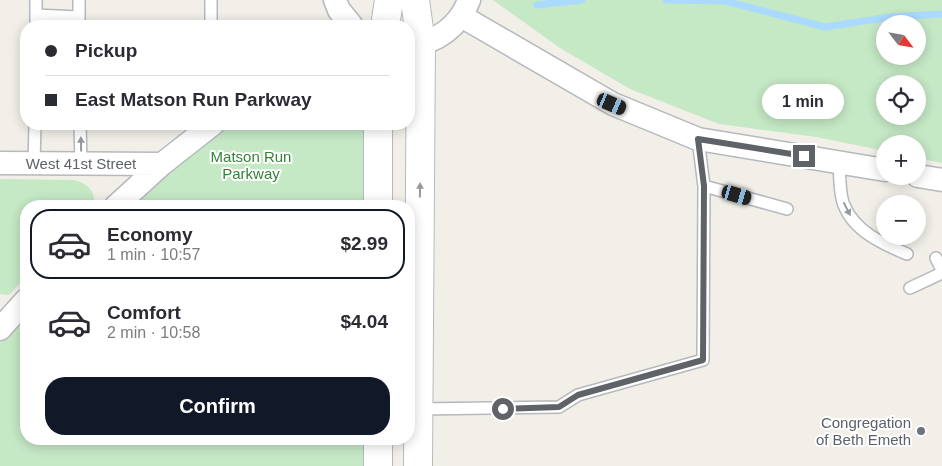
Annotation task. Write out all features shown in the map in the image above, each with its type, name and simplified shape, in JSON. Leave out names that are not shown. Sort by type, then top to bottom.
[{"type":"main road","points":[[386,20],[389,0]]},
{"type":"main road","points":[[416,0],[418,466]]},
{"type":"main road","points":[[378,130],[378,200]]},
{"type":"main road","points":[[378,445],[378,466]]},
{"type":"street","points":[[335,0],[343,20]]},
{"type":"street","points":[[415,45],[444,34],[465,8],[612,104],[698,139],[876,168]]},
{"type":"street","points":[[123,200],[162,164],[204,130]]},
{"type":"street","name":"West 41st Street","points":[[0,163],[162,164]]},
{"type":"street","points":[[926,177],[942,180]]},
{"type":"street","points":[[0,329],[20,307]]},
{"type":"lane","points":[[36,0],[36,20]]},
{"type":"lane","points":[[79,0],[79,20]]},
{"type":"lane","points":[[211,0],[211,20]]},
{"type":"lane","points":[[34,163],[35,130]]},
{"type":"lane","points":[[80,130],[81,163]]},
{"type":"lane","points":[[418,409],[559,407],[578,395],[703,360],[704,186],[698,139]]},
{"type":"lane","points":[[839,162],[843,203],[853,221],[885,245],[907,254]]},
{"type":"lane","points":[[704,186],[787,209]]},
{"type":"lane","points":[[936,258],[942,270]]},
{"type":"lane","points":[[910,288],[942,274]]},
{"type":"green space","points":[[493,0],[942,0],[942,163],[926,160],[926,135],[876,135],[876,149],[816,137],[719,124],[630,89],[560,48]]},
{"type":"green space","name":"Matson Run Parkway","points":[[218,130],[370,130],[369,200],[139,200],[186,156]]},
{"type":"green space","points":[[0,179],[73,180],[90,188],[94,200],[20,200],[20,283],[9,295],[0,294]]},
{"type":"green space","points":[[20,321],[20,445],[369,445],[369,466],[0,466],[0,343]]},
{"type":"waterway","points":[[537,5],[582,0]]},
{"type":"waterway","points":[[666,0],[725,1],[825,27],[890,17],[942,14]]},
{"type":"place","name":"Congregation of Beth Emeth","points":[[921,431]]},
{"type":"route","points":[[503,409],[559,407],[578,395],[703,360],[704,186],[698,139],[804,156]]}]
